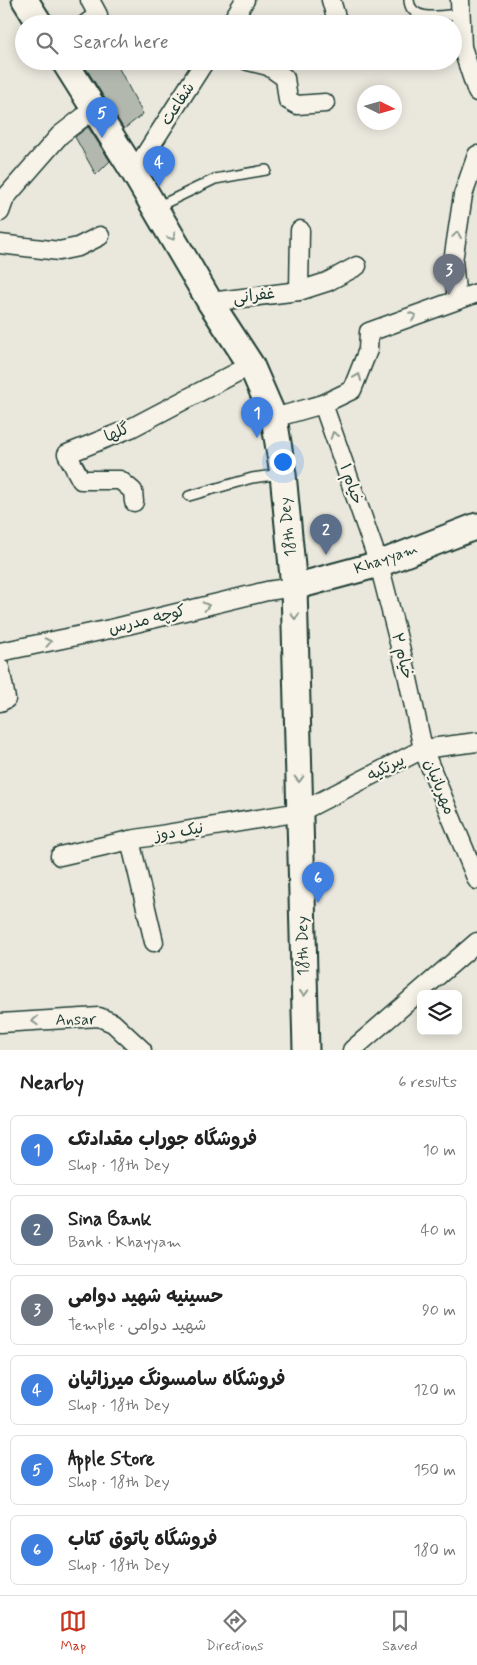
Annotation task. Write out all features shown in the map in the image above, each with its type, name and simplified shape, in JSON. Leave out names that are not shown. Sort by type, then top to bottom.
[{"type":"main road","points":[[25,0],[34,15]]},
{"type":"main road","name":"18th Dey","points":[[70,70],[134,172],[210,302],[251,365],[274,418],[283,474],[294,587],[306,1050]]},
{"type":"main road","name":"Khayyam","points":[[294,587],[379,564],[477,526]]},
{"type":"street","points":[[90,0],[98,15]]},
{"type":"street","points":[[236,15],[245,0]]},
{"type":"street","points":[[331,0],[335,15]]},
{"type":"street","points":[[462,47],[477,92]]},
{"type":"street","name":"شفاعت","points":[[134,172],[199,70]]},
{"type":"street","points":[[274,70],[285,78],[288,100],[297,105],[325,103]]},
{"type":"street","points":[[0,212],[5,198],[60,135],[95,108]]},
{"type":"street","points":[[457,300],[453,261],[463,195],[477,155]]},
{"type":"street","name":"غفرانی","points":[[298,291],[300,230]]},
{"type":"street","points":[[0,244],[59,251],[78,247],[100,236]]},
{"type":"street","name":"غفرانی","points":[[210,302],[298,291],[327,282],[357,266]]},
{"type":"street","points":[[274,418],[323,404],[352,390],[368,350],[370,332],[477,293]]},
{"type":"street","name":"گلها","points":[[134,502],[133,491],[120,480],[81,480],[67,454],[131,428],[251,365]]},
{"type":"street","name":"خیام ۱","points":[[323,404],[379,564]]},
{"type":"street","name":"خیام ۲","points":[[379,564],[407,674],[423,749]]},
{"type":"street","name":"کوچه مدرس","points":[[0,652],[115,628],[267,591],[294,587]]},
{"type":"street","points":[[0,668],[6,699],[0,702]]},
{"type":"street","name":"پیرتکیه","points":[[300,812],[423,749],[477,742]]},
{"type":"street","name":"مهربانیان","points":[[423,749],[477,880]]},
{"type":"street","name":"نیک دوز","points":[[60,856],[130,840],[300,812]]},
{"type":"street","points":[[130,840],[154,942]]},
{"type":"street","points":[[352,1050],[477,942]]},
{"type":"street","name":"Ansar","points":[[0,1023],[99,1017],[113,1023],[142,1050]]},
{"type":"lane","points":[[410,0],[410,6],[415,13],[424,15]]},
{"type":"lane","points":[[431,15],[459,7]]},
{"type":"lane","points":[[154,208],[215,179],[266,170]]},
{"type":"lane","points":[[189,496],[252,478],[283,474]]},
{"type":"building","points":[[87,70],[120,70],[143,114],[124,129]]},
{"type":"building","points":[[88,127],[110,161],[96,175],[75,137]]},
{"type":"place","name":"Apple Store","points":[[102,138]]},
{"type":"place","name":"فروشگاه سامسونگ میرزائیان","points":[[159,187]]},
{"type":"place","name":"حسینیه شهید دوامی","points":[[449,295]]},
{"type":"place","name":"فروشگاه جوراب مقدادتک","points":[[257,438]]},
{"type":"place","name":"Sina Bank","points":[[326,555]]},
{"type":"place","name":"فروشگاه پاتوق کتاب","points":[[318,903]]}]
